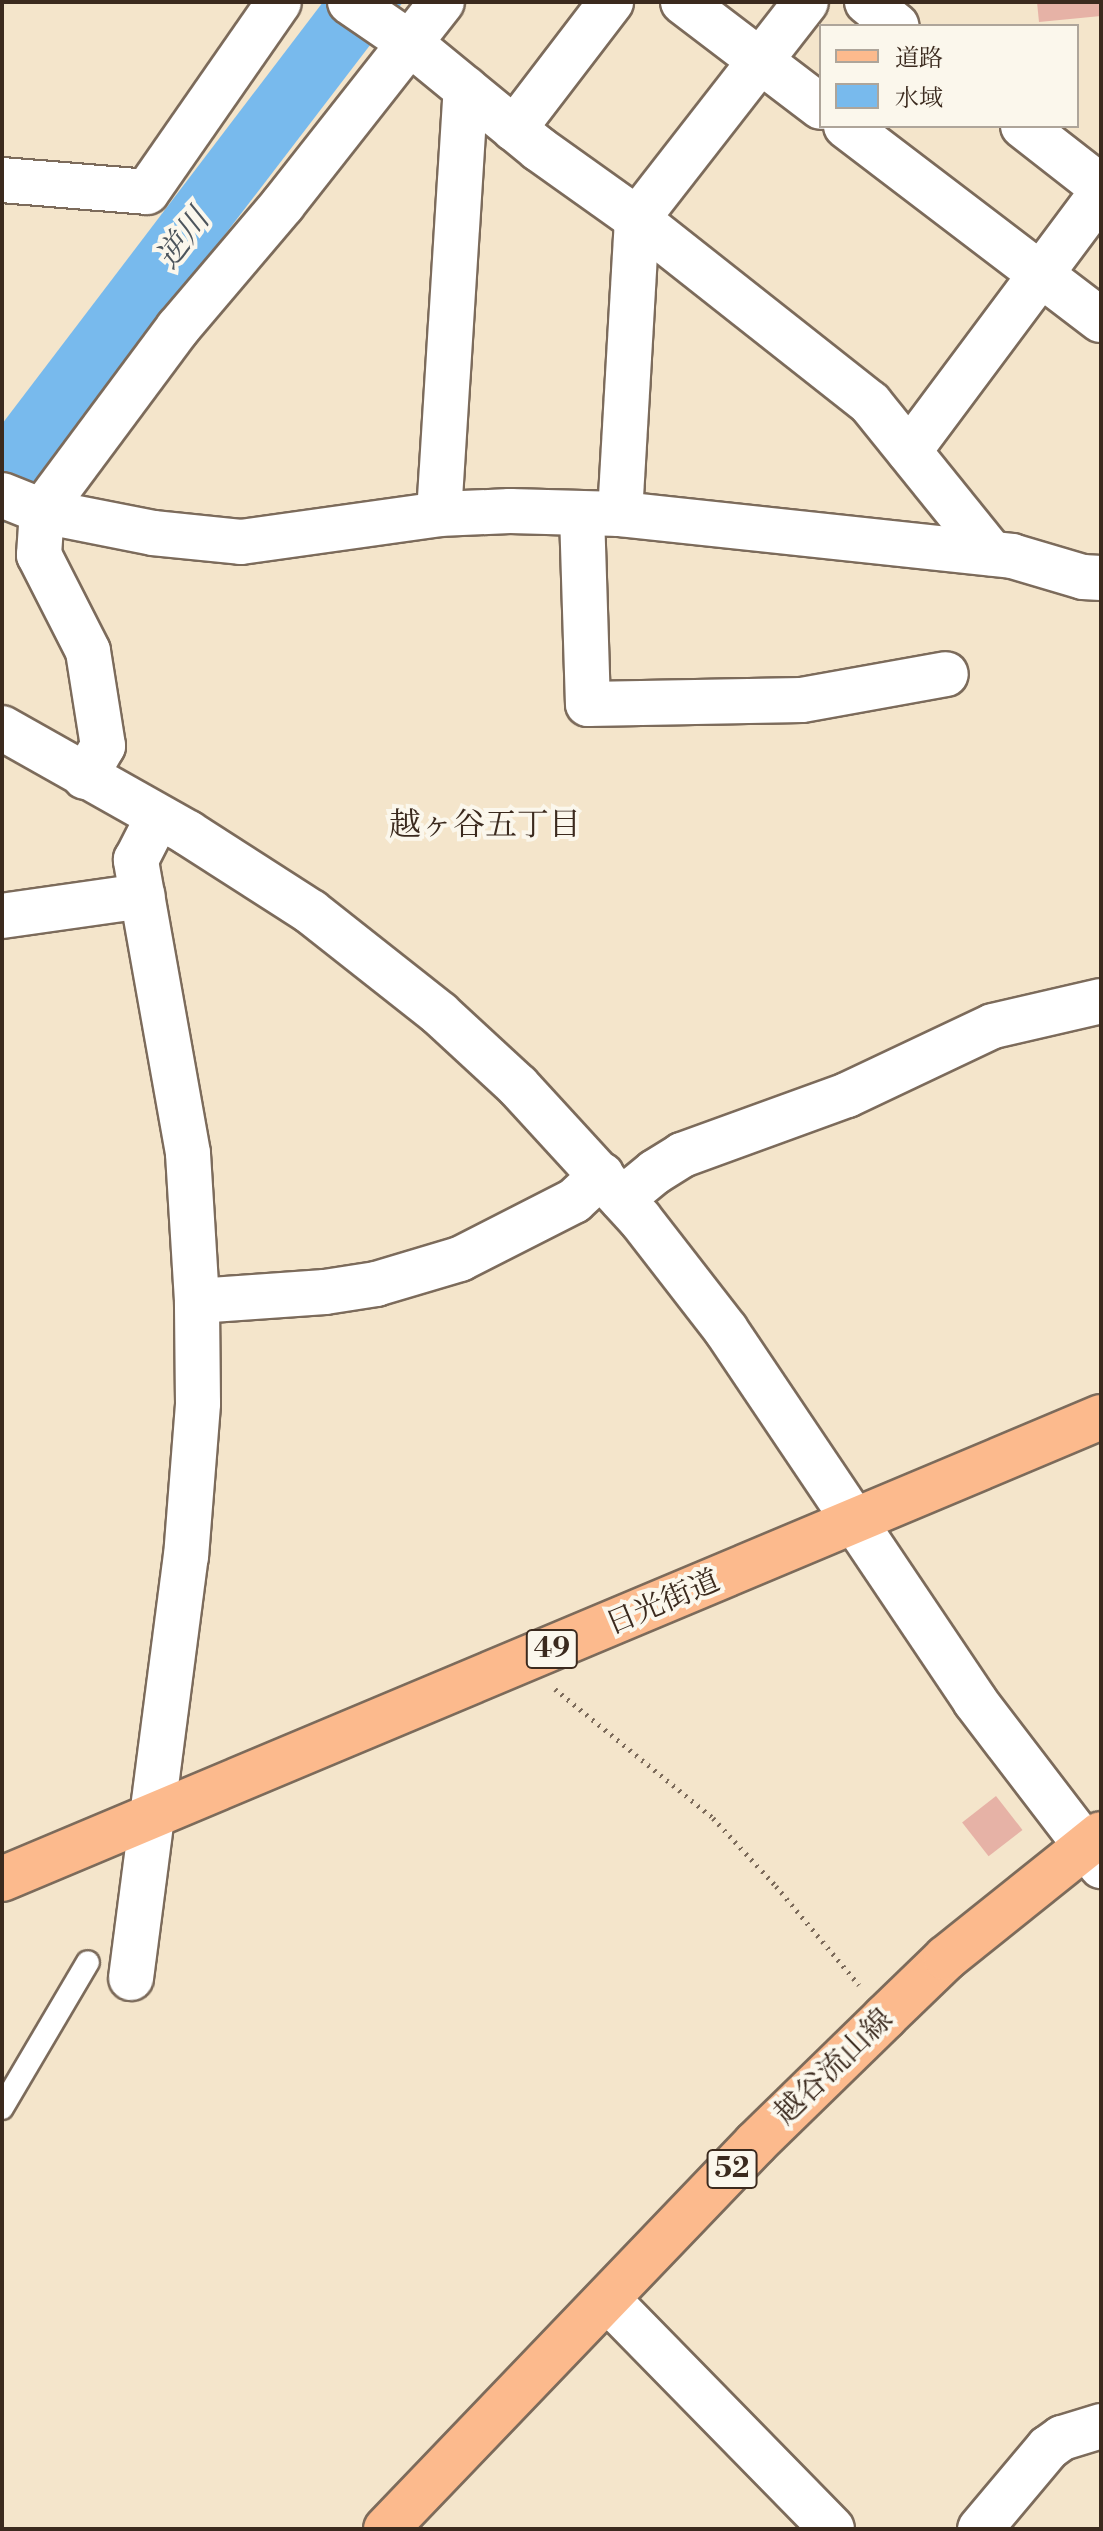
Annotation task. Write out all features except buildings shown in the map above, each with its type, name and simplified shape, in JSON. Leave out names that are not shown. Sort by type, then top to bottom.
[{"type":"main road","name":"日光街道","points":[[2,1879],[1101,1417]]},
{"type":"main road","name":"越谷流山線","points":[[386,2529],[756,2143],[946,1958],[1096,1848]]},
{"type":"street","points":[[2,180],[147,192],[279,2]]},
{"type":"street","points":[[350,2],[404,39],[514,129],[637,219],[870,403],[991,553]]},
{"type":"street","points":[[21,502],[178,328],[404,39],[442,2]]},
{"type":"street","points":[[514,129],[611,2]]},
{"type":"street","points":[[683,2],[819,105]]},
{"type":"street","points":[[806,2],[637,219],[601,514],[588,704],[802,700],[946,674]]},
{"type":"street","points":[[867,2],[894,24]]},
{"type":"street","points":[[439,514],[466,89]]},
{"type":"street","points":[[849,128],[1101,320]]},
{"type":"street","points":[[1026,128],[1101,187]]},
{"type":"street","points":[[909,451],[1101,193]]},
{"type":"street","points":[[21,502],[153,533],[241,542],[439,514],[510,511],[601,514],[991,553],[1101,578]]},
{"type":"street","points":[[21,502],[39,555],[88,651],[103,746],[85,777]]},
{"type":"street","points":[[2,728],[158,817],[311,912],[378,963],[518,1086],[612,1187],[726,1330],[975,1701],[1096,1848]]},
{"type":"street","points":[[131,1978],[186,1557],[198,1403],[197,1301],[188,1153],[136,860],[158,817]]},
{"type":"street","points":[[2,916],[143,896]]},
{"type":"street","points":[[197,1301],[325,1292],[376,1284],[460,1259],[574,1201],[655,1172],[682,1155],[847,1095],[993,1026],[1101,1001]]},
{"type":"street","points":[[608,2300],[832,2529]]},
{"type":"street","points":[[980,2529],[1048,2448],[1062,2438],[1098,2432]]},
{"type":"lane","points":[[2,2108],[88,1962]]},
{"type":"path","points":[[551,1685],[713,1818],[776,1886],[885,2017]]},
{"type":"water","name":"逆川","points":[[323,2],[403,2],[2,526],[2,424]]},
{"type":"district","name":"越ヶ谷五丁目","points":[[485,825]]}]
